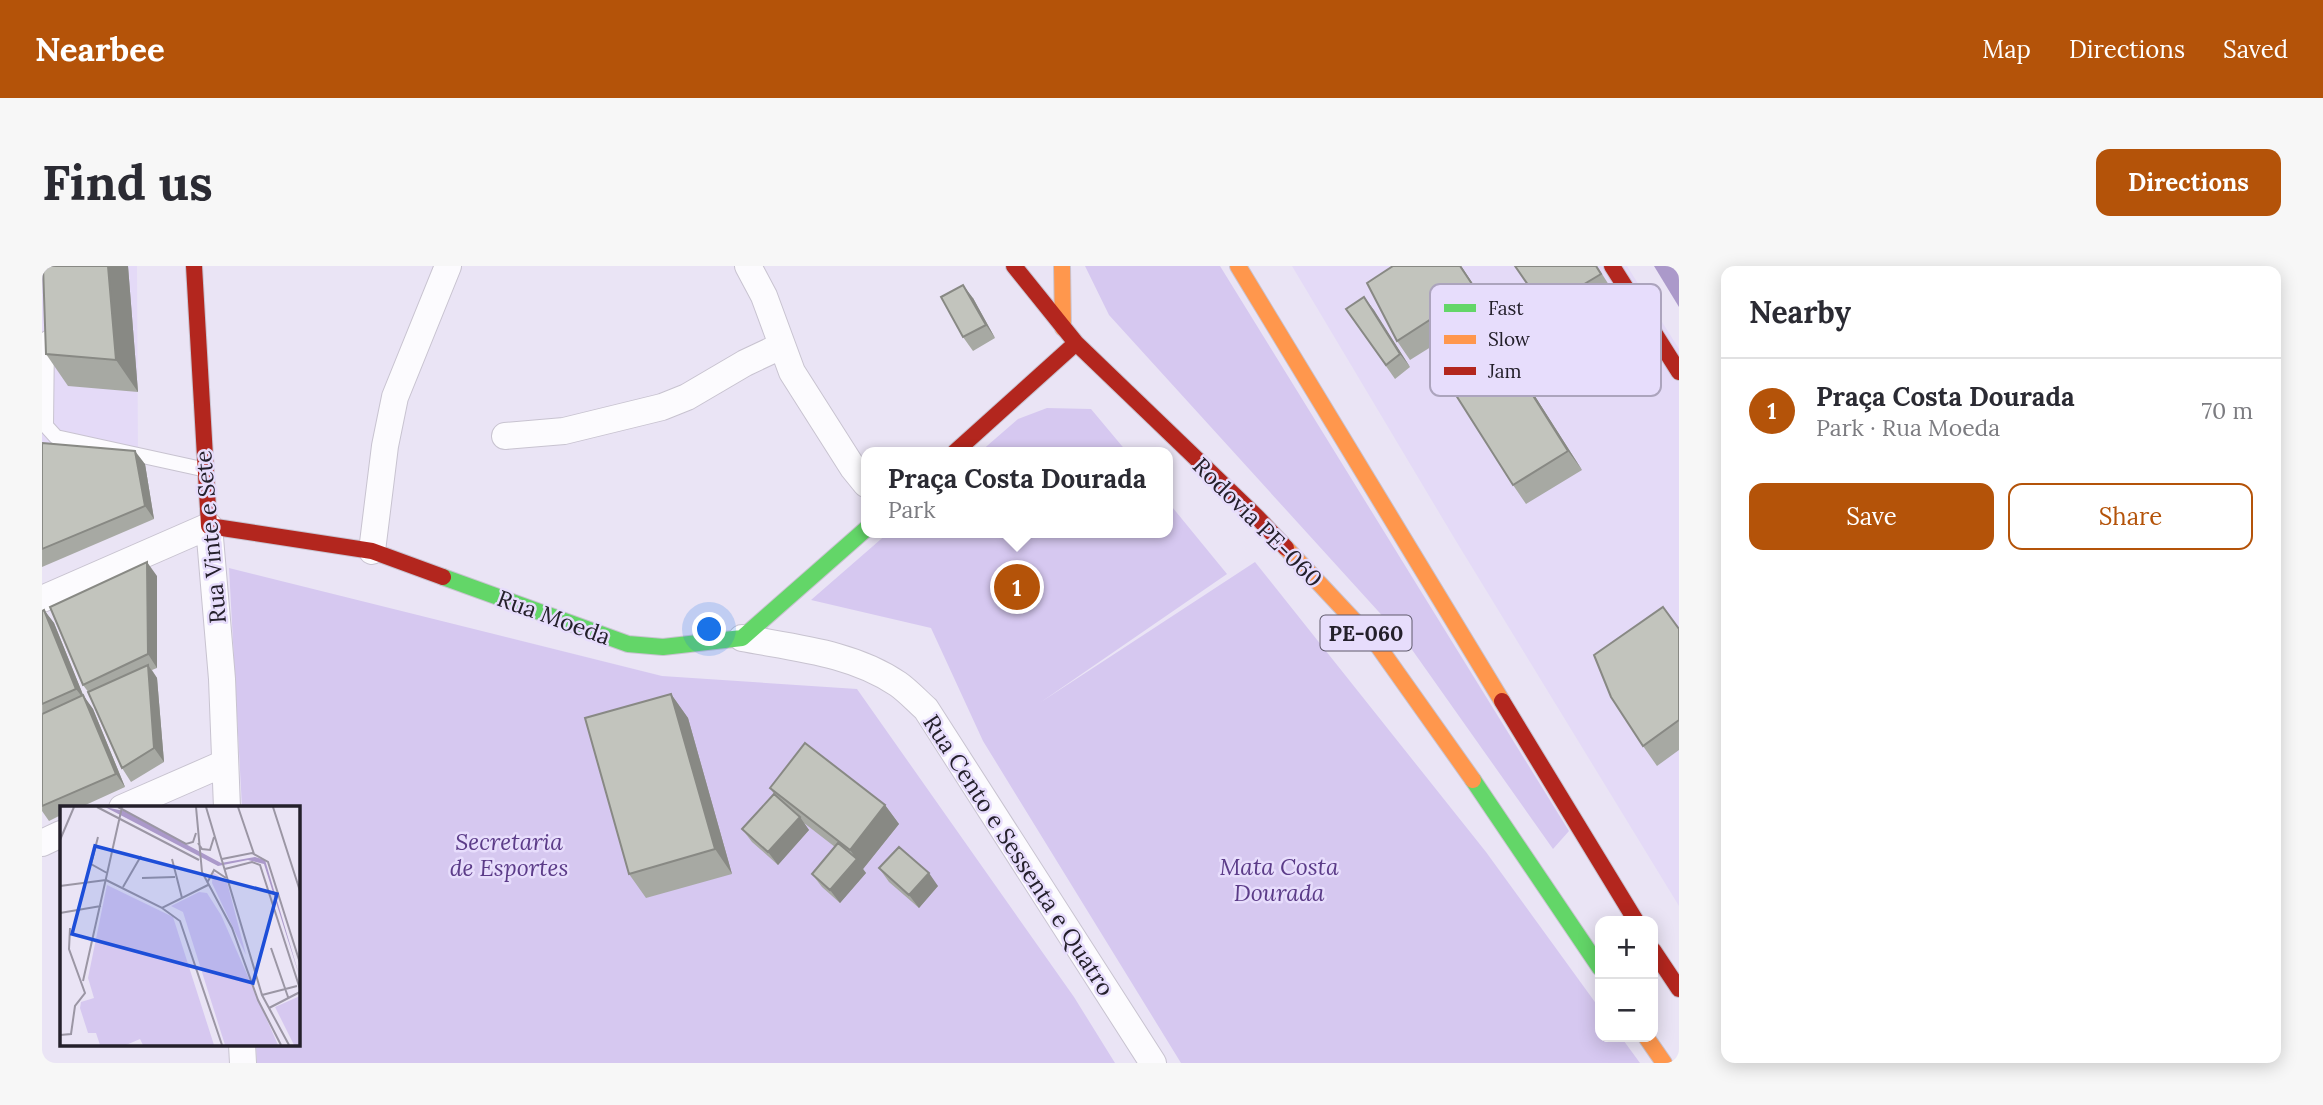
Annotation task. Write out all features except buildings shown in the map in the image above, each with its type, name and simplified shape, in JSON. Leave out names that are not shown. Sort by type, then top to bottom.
[{"type":"main road","name":"Rua Vinte e Sete","points":[[194,266],[209,526]]},
{"type":"main road","name":"Rodovia PE-060","points":[[1014,266],[1076,343],[1257,517],[1378,646],[1495,810],[1595,960]]},
{"type":"main road","points":[[1062,266],[1063,328]]},
{"type":"main road","name":"PE-060","points":[[1238,266],[1633,916]]},
{"type":"main road","points":[[1612,266],[1623,284]]},
{"type":"main road","points":[[961,447],[1076,343]]},
{"type":"main road","points":[[1661,344],[1679,372]]},
{"type":"main road","name":"Rua Moeda","points":[[209,526],[372,551],[628,644],[663,647],[742,638]]},
{"type":"main road","points":[[742,638],[861,533]]},
{"type":"main road","points":[[1658,958],[1679,989]]},
{"type":"main road","points":[[1649,1042],[1664,1063]]},
{"type":"street","points":[[372,551],[385,446],[395,397],[448,266]]},
{"type":"street","points":[[748,266],[764,296],[792,372],[861,478]]},
{"type":"street","points":[[505,436],[564,431],[662,407],[687,397],[745,363],[781,346]]},
{"type":"street","points":[[42,599],[209,526]]},
{"type":"street","name":"Rua Vinte e Sete","points":[[209,526],[222,679],[227,806]]},
{"type":"street","name":"Rua Cento e Sessenta e Quatro","points":[[742,638],[822,653],[863,665],[899,684],[926,709],[1153,1063]]},
{"type":"street","points":[[124,806],[225,763]]},
{"type":"street","points":[[42,843],[60,834]]},
{"type":"lane","points":[[47,319],[46,426],[55,437],[204,469]]},
{"type":"shaded area","points":[[42,266],[137,266],[138,459],[42,451]]},
{"type":"shaded area","points":[[1292,266],[1627,266],[1638,284],[1430,284],[1430,396],[1661,396],[1661,320],[1679,349],[1679,906]]},
{"type":"shaded area","points":[[1654,266],[1679,266],[1679,307]]},
{"type":"green space","points":[[1085,266],[1220,266],[1569,831],[1553,849],[1408,644],[1109,315]]},
{"type":"green space","points":[[1047,408],[1091,409],[1123,447],[986,447],[1018,419]]},
{"type":"green space","name":"Mata Costa Dourada","points":[[1173,508],[1227,574],[1041,702],[1255,562],[1486,852],[1595,1002],[1595,1042],[1625,1042],[1640,1063],[1181,1063],[983,741],[931,628],[811,600],[882,538],[1173,538]]},
{"type":"green space","name":"Secretaria de Esportes","points":[[229,568],[662,676],[857,689],[1074,997],[1115,1063],[257,1063],[256,1046],[299,1046],[299,806],[242,806]]},
{"type":"traffic: fast","points":[[443,577],[628,644],[663,647],[742,638],[861,533]]},
{"type":"traffic: fast","points":[[1473,780],[1595,961]]},
{"type":"traffic: slow","points":[[1062,266],[1063,328]]},
{"type":"traffic: slow","points":[[1238,266],[1502,701]]},
{"type":"traffic: slow","points":[[1286,548],[1378,646],[1473,780]]},
{"type":"traffic: slow","points":[[1649,1042],[1664,1063]]},
{"type":"traffic: jam","points":[[194,266],[209,526],[372,551],[443,577]]},
{"type":"traffic: jam","points":[[1014,266],[1076,343],[1286,548]]},
{"type":"traffic: jam","points":[[1612,266],[1623,284]]},
{"type":"traffic: jam","points":[[961,447],[1076,343]]},
{"type":"traffic: jam","points":[[1661,344],[1679,372]]},
{"type":"traffic: jam","points":[[1502,701],[1633,916]]},
{"type":"traffic: jam","points":[[1658,958],[1679,989]]},
{"type":"place","name":"Praça Costa Dourada","points":[[1017,587]]}]
